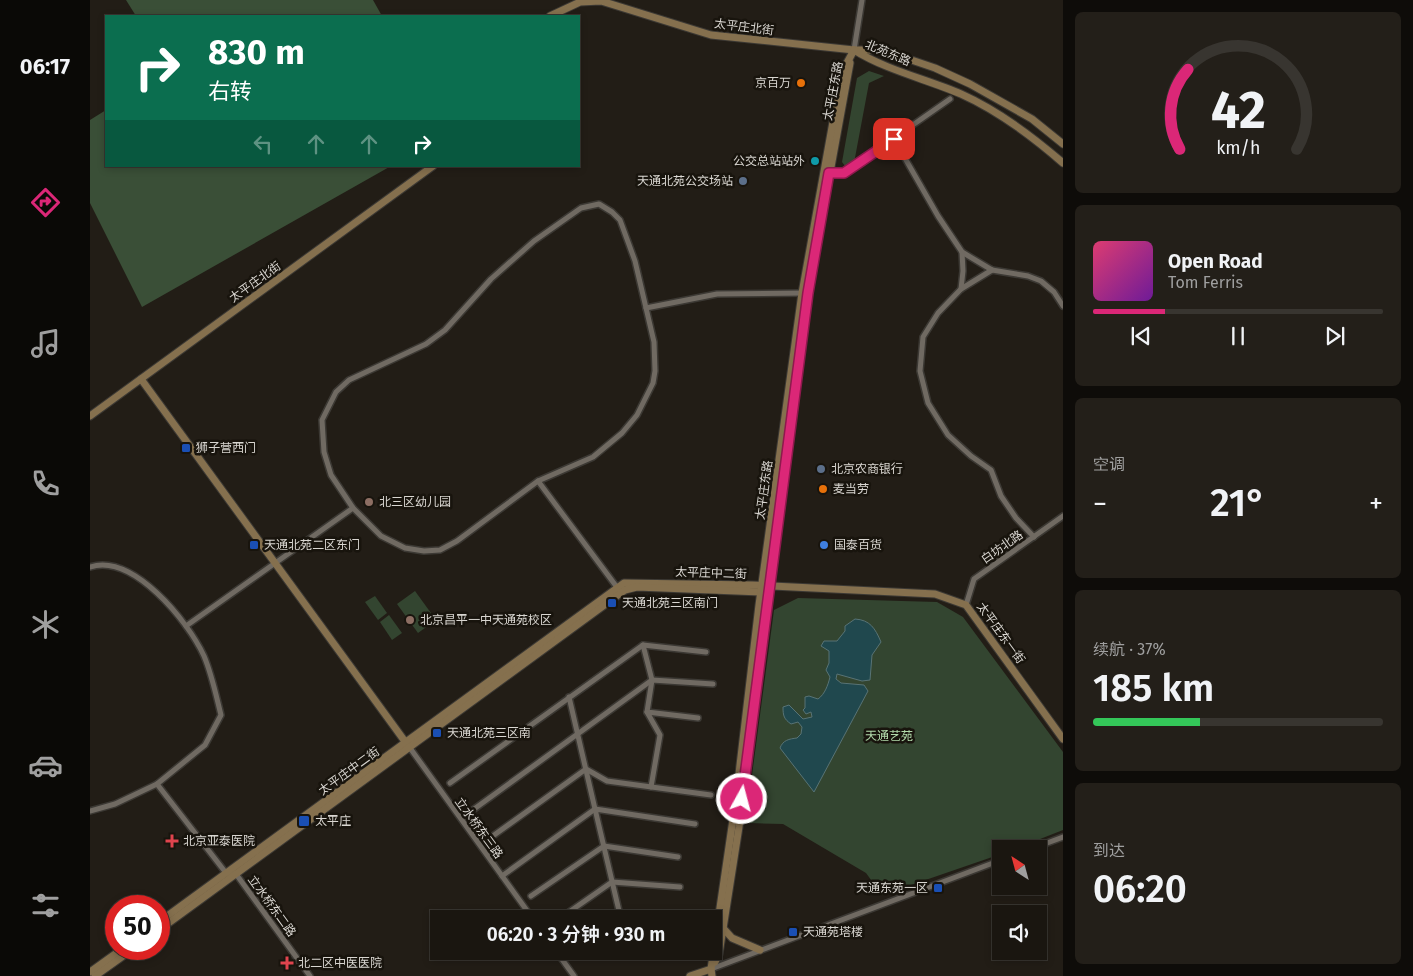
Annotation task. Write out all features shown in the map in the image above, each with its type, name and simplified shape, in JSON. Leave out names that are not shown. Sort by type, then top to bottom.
[{"type":"main road","name":"太平庄北街","points":[[552,15],[580,2],[601,0],[711,35],[854,50]]},
{"type":"main road","name":"北苑东路","points":[[854,50],[882,50],[944,72],[991,95],[1032,119],[1063,144]]},
{"type":"main road","name":"北苑东路","points":[[854,50],[879,64],[964,95],[1022,130],[1063,163]]},
{"type":"main road","name":"太平庄东路","points":[[712,972],[805,293],[826,172],[854,50]]},
{"type":"main road","name":"太平庄北街","points":[[90,416],[432,167]]},
{"type":"main road","points":[[141,379],[408,746]]},
{"type":"main road","name":"太平庄中二街","points":[[170,922],[619,590],[624,583],[764,588]]},
{"type":"main road","name":"太平庄东路","points":[[712,972],[719,954],[739,827],[764,588]]},
{"type":"main road","name":"太平庄东一街","points":[[764,588],[935,594],[966,605],[1063,739]]},
{"type":"main road","name":"太平庄中二街","points":[[170,914],[408,746]]},
{"type":"main road","points":[[723,928],[732,938],[760,950]]},
{"type":"main road","points":[[90,972],[107,960]]},
{"type":"main road","points":[[95,976],[118,960]]},
{"type":"main road","points":[[690,976],[712,972]]},
{"type":"street","points":[[854,50],[862,0]]},
{"type":"street","points":[[826,172],[844,173],[950,99]]},
{"type":"street","points":[[894,139],[938,216],[962,252],[992,270],[1028,276],[1041,281],[1054,292],[1063,306]]},
{"type":"street","points":[[599,204],[612,212],[620,220],[635,261],[646,308],[654,342],[656,371],[648,398],[637,415],[622,433],[593,457],[538,481],[457,542],[440,550],[424,551],[405,548],[381,536],[353,508],[331,475],[324,452],[322,420],[336,392],[349,380],[426,344],[446,330],[491,279],[534,241],[581,208],[599,204]]},
{"type":"street","points":[[960,289],[963,271],[962,252]]},
{"type":"street","points":[[992,270],[960,289],[938,313],[923,337],[920,372],[928,403],[948,435],[971,456],[991,470],[1001,496],[1011,511],[1034,537]]},
{"type":"street","points":[[646,308],[717,294],[805,293]]},
{"type":"street","points":[[538,481],[619,590]]},
{"type":"street","points":[[186,626],[353,508]]},
{"type":"street","name":"白坊北路","points":[[966,605],[974,579],[1063,516]]},
{"type":"street","points":[[90,567],[95,565],[120,568],[136,576],[154,590],[186,626],[203,655],[214,684],[221,715],[205,745],[157,784],[115,804],[90,811]]},
{"type":"street","points":[[643,646],[652,680],[647,712],[660,735],[651,787]]},
{"type":"street","points":[[450,783],[643,646],[706,652]]},
{"type":"street","points":[[470,812],[652,680],[713,684]]},
{"type":"street","points":[[569,697],[579,734],[617,910]]},
{"type":"street","points":[[647,712],[698,718]]},
{"type":"street","name":"立水桥东三路","points":[[408,746],[527,910]]},
{"type":"street","points":[[586,769],[607,781],[711,795]]},
{"type":"street","points":[[490,838],[586,769]]},
{"type":"street","points":[[157,784],[226,873]]},
{"type":"street","points":[[502,876],[595,809],[695,824]]},
{"type":"street","points":[[1048,843],[1063,837]]},
{"type":"street","points":[[531,896],[604,846],[678,857]]},
{"type":"street","points":[[712,972],[760,950],[992,863]]},
{"type":"street","name":"立水桥东二路","points":[[226,873],[236,874],[310,976]]},
{"type":"street","points":[[572,910],[612,882],[680,887]]},
{"type":"street","points":[[563,960],[574,976]]},
{"type":"green space","points":[[126,0],[373,0],[381,15],[135,15]]},
{"type":"green space","points":[[869,71],[884,76],[869,83],[854,163],[845,166],[842,162],[857,78]]},
{"type":"green space","points":[[105,111],[105,167],[389,167],[142,307],[90,203],[90,120]]},
{"type":"green space","points":[[415,591],[436,620],[418,633],[397,604]]},
{"type":"green space","points":[[375,596],[387,613],[378,620],[365,602]]},
{"type":"green space","name":"天通艺苑","points":[[798,598],[937,602],[963,617],[1063,752],[1063,830],[1038,840],[992,840],[992,857],[882,895],[866,873],[783,824],[749,823],[746,820],[774,610]]},
{"type":"green space","points":[[389,615],[402,633],[392,640],[380,622]]},
{"type":"water","points":[[855,619],[868,623],[877,633],[881,642],[872,655],[870,680],[862,681],[837,674],[836,679],[841,683],[864,685],[868,691],[814,792],[780,748],[787,740],[797,738],[801,734],[802,727],[798,722],[791,724],[785,719],[783,707],[789,705],[803,719],[812,717],[811,712],[806,714],[803,710],[805,708],[805,697],[809,696],[818,699],[824,692],[830,677],[826,670],[829,663],[829,651],[821,646],[824,641],[837,641],[845,631],[845,626]]},
{"type":"place","name":"京百万","points":[[801,83]]},
{"type":"place","name":"公交总站站外","points":[[815,161]]},
{"type":"place","name":"天通北苑公交场站","points":[[743,181]]},
{"type":"place","name":"狮子营西门","points":[[186,448]]},
{"type":"place","name":"北京农商银行","points":[[821,469]]},
{"type":"place","name":"麦当劳","points":[[823,489]]},
{"type":"place","name":"北三区幼儿园","points":[[369,502]]},
{"type":"place","name":"天通北苑二区东门","points":[[254,545]]},
{"type":"place","name":"国泰百货","points":[[824,545]]},
{"type":"place","name":"天通北苑三区南门","points":[[612,603]]},
{"type":"place","name":"北京昌平一中天通苑校区","points":[[410,620]]},
{"type":"place","name":"天通北苑三区南","points":[[437,733]]},
{"type":"place","name":"太平庄","points":[[304,821]]},
{"type":"place","name":"北京亚泰医院","points":[[172,841]]},
{"type":"place","name":"天通东苑一区","points":[[938,888]]},
{"type":"place","name":"天通苑塔楼","points":[[793,932]]},
{"type":"place","name":"北二区中医医院","points":[[287,963]]},
{"type":"route","points":[[742,799],[808,293],[829,173],[844,173],[894,139]]}]
